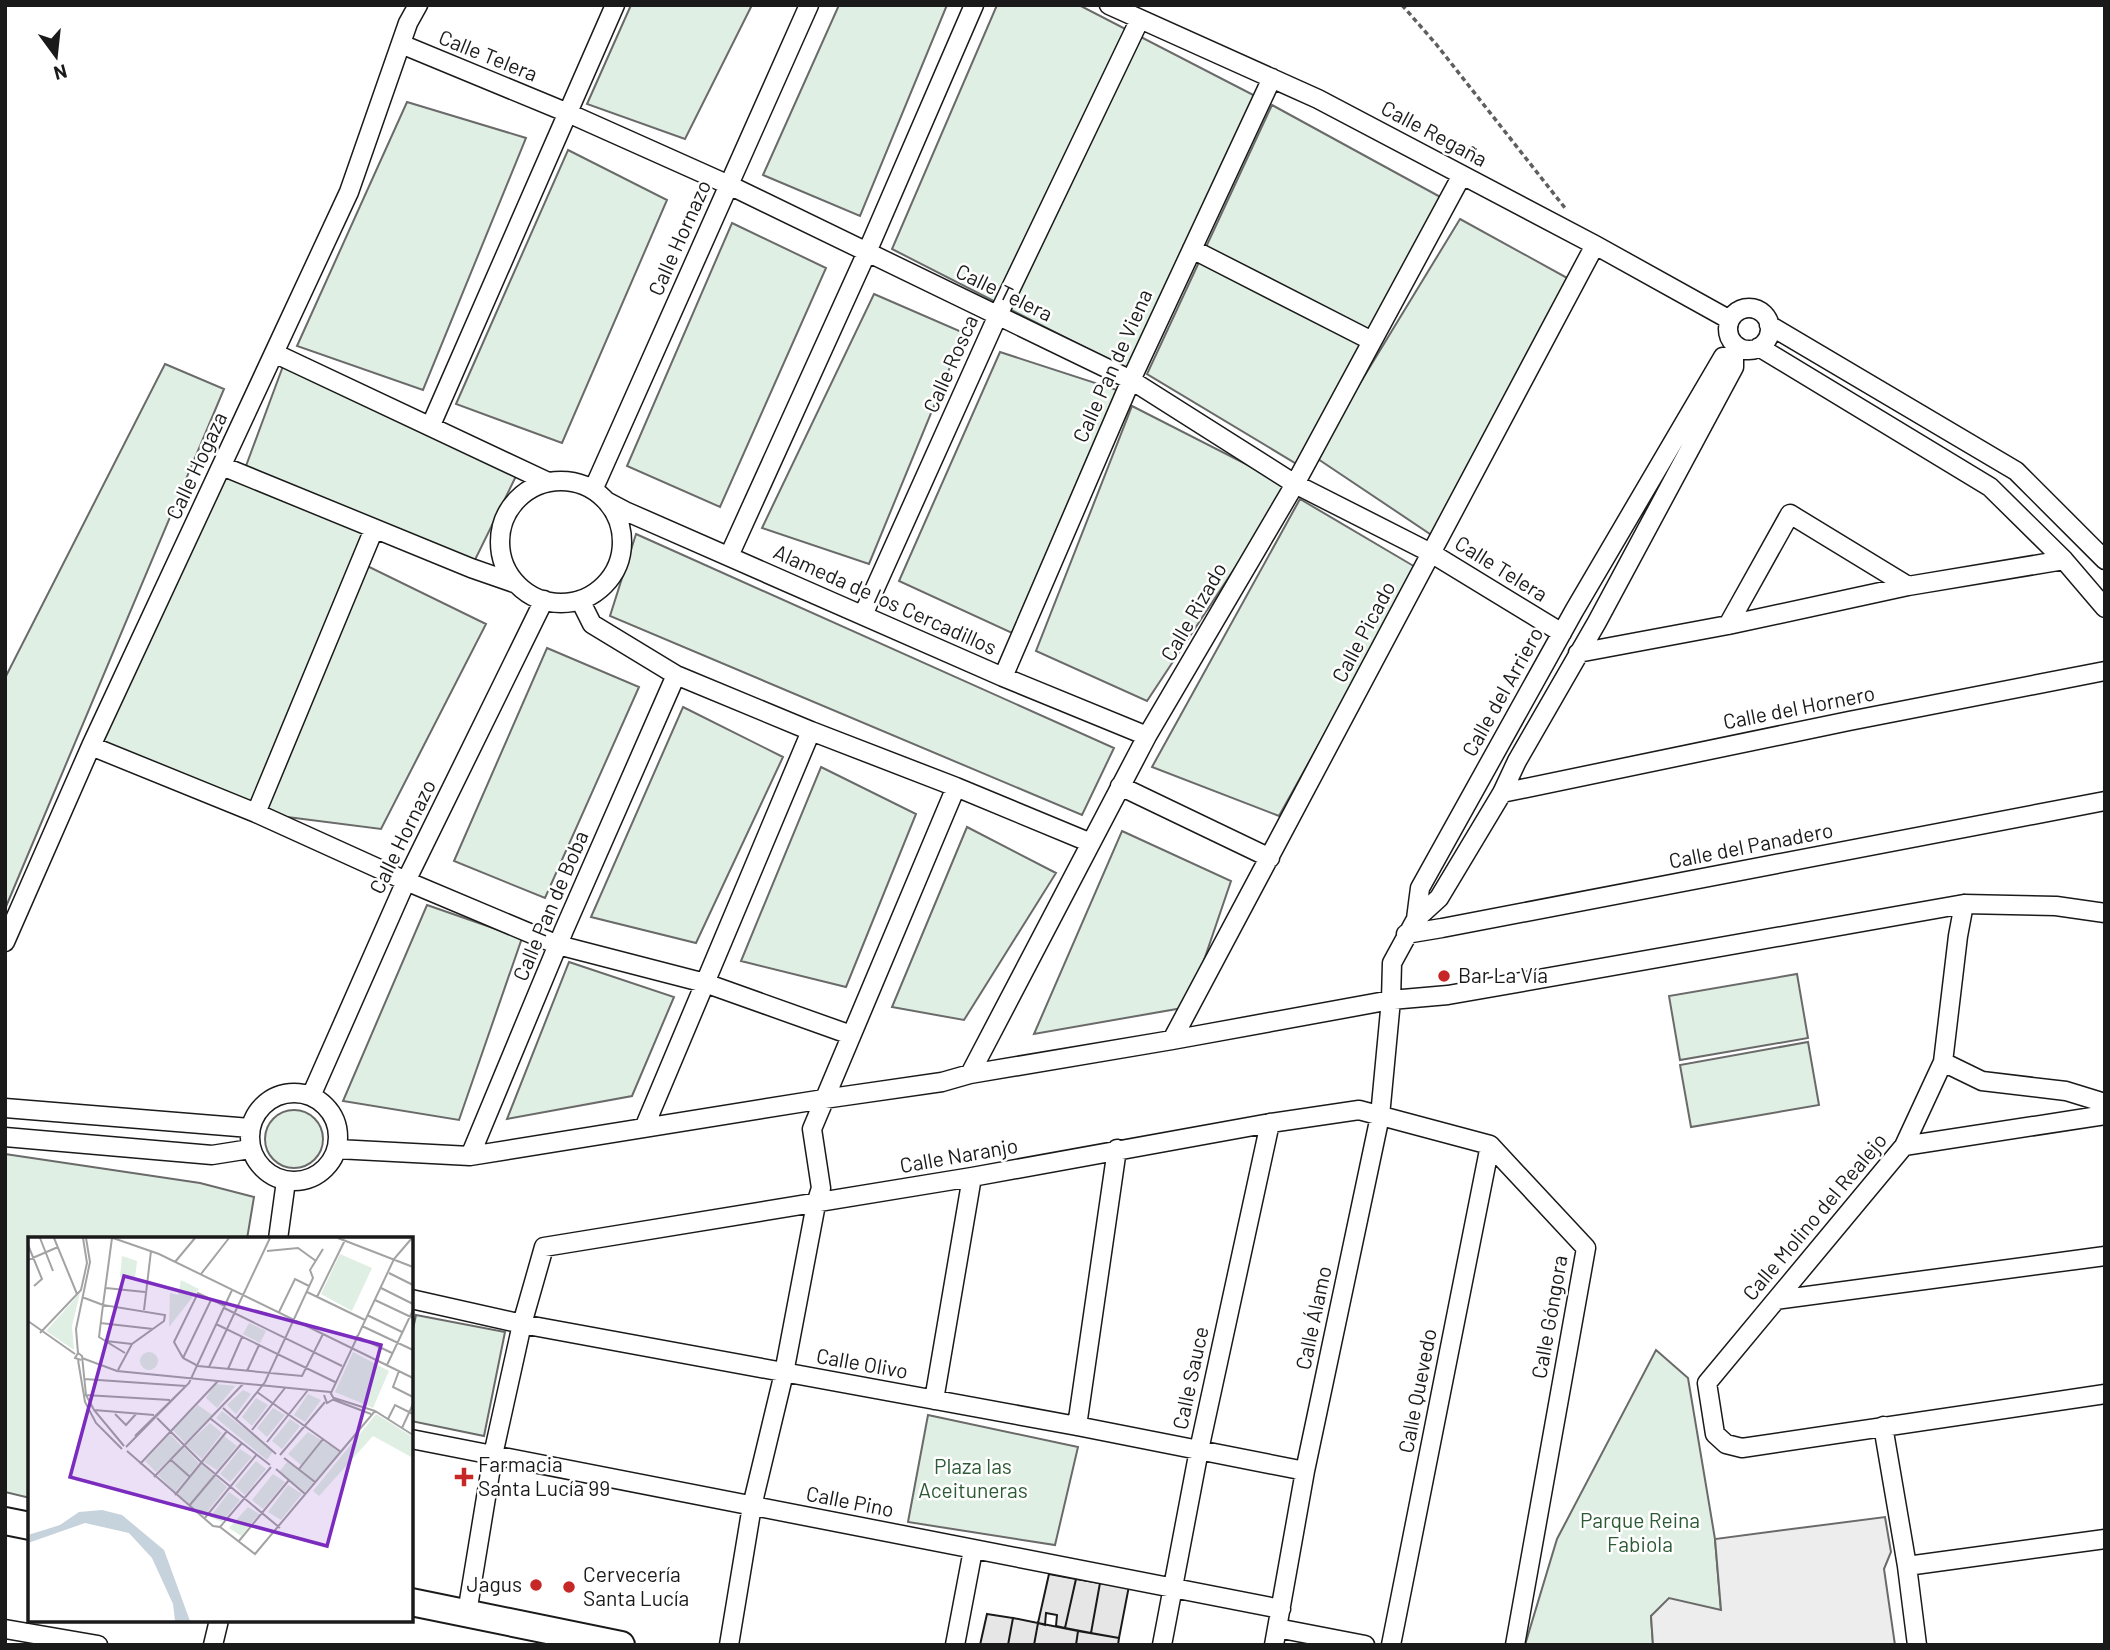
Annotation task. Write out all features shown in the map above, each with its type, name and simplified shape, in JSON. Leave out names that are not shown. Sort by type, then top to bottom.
[{"type":"street","name":"Calle Hogaza","points":[[5,943],[91,746],[349,192],[408,23],[418,5]]},
{"type":"street","points":[[431,425],[615,5]]},
{"type":"street","name":"Calle Hornazo","points":[[600,495],[729,186],[809,5]]},
{"type":"street","points":[[729,556],[867,252],[974,5]]},
{"type":"street","name":"Calle Regaña","points":[[1109,5],[1318,99],[1595,245],[1730,320]]},
{"type":"street","name":"Calle Rosca","points":[[863,615],[998,315],[1140,19]]},
{"type":"street","name":"Calle Telera","points":[[401,44],[568,113],[729,186],[1131,380],[1295,484],[1431,553],[1562,633]]},
{"type":"street","name":"Calle Pan de Viena","points":[[1003,677],[1131,380],[1272,78]]},
{"type":"street","name":"Calle Rizado","points":[[970,1074],[1147,736],[1295,484],[1462,175]]},
{"type":"street","name":"Calle Picado","points":[[1172,1040],[1595,245]]},
{"type":"street","points":[[1192,249],[1373,341]]},
{"type":"street","points":[[1753,308],[1764,314],[1769,325],[1766,341],[1759,347],[1737,352],[1728,333],[1730,320],[1739,310],[1753,308]]},
{"type":"street","points":[[1769,325],[2016,471],[2105,560]]},
{"type":"street","points":[[1759,347],[1990,487],[2064,560],[2105,608]]},
{"type":"street","name":"Calle del Arriero","points":[[1391,1000],[1392,963],[1411,926],[1420,888],[1562,633],[1723,357],[1737,352]]},
{"type":"street","name":"Calle del Arriero","points":[[1411,926],[1439,898],[1502,793],[1517,761],[1734,368],[1737,352]]},
{"type":"street","points":[[274,353],[548,482]]},
{"type":"street","points":[[222,466],[471,568],[517,584],[534,597],[566,603],[580,600],[598,590],[613,574],[621,554],[622,537],[617,517],[600,495],[573,482],[548,482],[528,490],[511,506],[502,525],[500,546],[502,558],[517,584]]},
{"type":"street","name":"Alameda de los Cercadillos","points":[[600,495],[625,511],[1003,677],[1147,736]]},
{"type":"street","points":[[1728,625],[1790,514],[1908,586]]},
{"type":"street","points":[[256,813],[374,529]]},
{"type":"street","points":[[1578,653],[1728,625],[1908,586],[2064,560]]},
{"type":"street","name":"Calle Hornazo","points":[[311,1096],[405,881],[544,600]]},
{"type":"street","points":[[580,600],[592,624],[676,675],[1091,843]]},
{"type":"street","name":"Calle del Hornero","points":[[1502,793],[2105,671]]},
{"type":"street","name":"Calle Pan de Boba","points":[[470,1156],[558,945],[676,675]]},
{"type":"street","points":[[644,1128],[811,731]]},
{"type":"street","points":[[91,746],[256,813],[405,881],[558,945],[705,983],[851,1035]]},
{"type":"street","points":[[1121,786],[1270,858]]},
{"type":"street","points":[[729,1645],[751,1506],[784,1373],[821,1188],[812,1129],[956,788]]},
{"type":"street","name":"Calle del Panadero","points":[[1411,926],[1482,921],[2105,801]]},
{"type":"street","points":[[337,1149],[470,1156],[942,1082],[970,1074],[1391,1000],[1448,995],[1964,904],[2056,906],[2105,913]]},
{"type":"street","name":"Calle Molino del Realejo","points":[[1883,1426],[1742,1448],[1726,1444],[1715,1434],[1707,1383],[1905,1146],[1943,1062],[1964,904]]},
{"type":"street","name":"Calle Álamo","points":[[1275,1636],[1305,1471],[1380,1116],[1391,1000]]},
{"type":"street","points":[[1943,1062],[1982,1081],[2066,1091],[2105,1103]]},
{"type":"street","points":[[296,1093],[311,1096],[324,1104],[334,1117],[338,1133],[333,1159],[318,1175],[297,1182],[272,1177],[261,1168],[250,1150],[248,1139],[256,1113],[267,1102],[280,1095],[296,1093]]},
{"type":"street","points":[[5,1108],[250,1128]]},
{"type":"street","name":"Calle Naranjo","points":[[522,1324],[544,1247],[816,1204],[1270,1123],[1359,1110],[1380,1116]]},
{"type":"street","points":[[1905,1146],[2105,1115]]},
{"type":"street","points":[[1380,1116],[1490,1145]]},
{"type":"street","name":"Calle Sauce","points":[[1161,1645],[1199,1450],[1270,1123]]},
{"type":"street","points":[[5,1137],[212,1155],[250,1150]]},
{"type":"street","name":"Calle Quevedo","points":[[1391,1645],[1490,1145]]},
{"type":"street","name":"Calle Góngora","points":[[1490,1145],[1586,1248],[1515,1645]]},
{"type":"street","points":[[1077,1426],[1117,1149]]},
{"type":"street","points":[[934,1400],[972,1177]]},
{"type":"street","points":[[278,1237],[286,1181]]},
{"type":"street","points":[[1776,1300],[2105,1255]]},
{"type":"street","name":"Calle Olivo","points":[[413,1299],[522,1324],[1077,1426],[1305,1471]]},
{"type":"street","points":[[467,1613],[493,1455],[522,1324]]},
{"type":"street","points":[[1917,1645],[1883,1426],[2105,1394]]},
{"type":"street","name":"Calle Pino","points":[[413,1439],[1281,1609]]},
{"type":"street","points":[[5,1521],[28,1526]]},
{"type":"street","points":[[1906,1566],[2105,1539]]},
{"type":"street","points":[[955,1645],[973,1549]]},
{"type":"street","points":[[413,1602],[621,1645]]},
{"type":"street","points":[[213,1645],[219,1622]]},
{"type":"street","points":[[5,1629],[98,1645]]},
{"type":"street","points":[[1275,1636],[1364,1645]]},
{"type":"path","points":[[1402,5],[1570,213]]},
{"type":"green space","points":[[631,5],[752,5],[685,139],[587,104]]},
{"type":"green space","points":[[839,5],[947,5],[860,216],[763,175]]},
{"type":"green space","points":[[997,5],[1079,5],[1263,100],[1135,373],[892,249]]},
{"type":"green space","points":[[407,102],[526,138],[423,390],[297,346]]},
{"type":"green space","points":[[1272,105],[1444,199],[1300,466],[1147,374]]},
{"type":"green space","points":[[568,150],[667,200],[562,443],[456,404]]},
{"type":"green space","points":[[1460,219],[1569,279],[1433,536],[1315,457]]},
{"type":"green space","points":[[732,223],[826,268],[720,507],[627,466]]},
{"type":"green space","points":[[874,294],[964,333],[869,564],[762,528]]},
{"type":"green space","points":[[1000,352],[1117,390],[1012,633],[899,581]]},
{"type":"green space","points":[[286,358],[520,468],[471,568],[375,529],[361,563],[486,624],[381,829],[256,813],[91,746],[222,466],[243,474]]},
{"type":"green space","points":[[165,364],[224,389],[5,909],[5,678]]},
{"type":"green space","points":[[1132,406],[1289,486],[1147,701],[1036,651]]},
{"type":"green space","points":[[1300,499],[1417,568],[1279,816],[1152,767]]},
{"type":"green space","points":[[636,534],[1114,748],[1082,815],[610,616]]},
{"type":"green space","points":[[547,648],[639,687],[545,898],[454,861]]},
{"type":"green space","points":[[683,707],[783,757],[696,943],[591,917]]},
{"type":"green space","points":[[821,767],[916,814],[846,987],[741,961]]},
{"type":"green space","points":[[967,827],[1056,873],[964,1020],[892,1007]]},
{"type":"green space","points":[[1122,831],[1231,881],[1188,1007],[1034,1034]]},
{"type":"green space","points":[[427,905],[522,938],[459,1120],[343,1101]]},
{"type":"green space","points":[[569,962],[674,997],[632,1096],[507,1119]]},
{"type":"green space","points":[[1797,974],[1808,1038],[1680,1060],[1669,996]]},
{"type":"green space","points":[[1808,1042],[1819,1105],[1691,1127],[1680,1065]]},
{"type":"green space","points":[[294,1110],[305,1112],[318,1123],[323,1139],[321,1150],[310,1163],[294,1168],[283,1166],[270,1155],[265,1139],[267,1128],[278,1115]]},
{"type":"green space","points":[[5,1154],[200,1183],[254,1197],[247,1237],[28,1237],[28,1498],[5,1492]]},
{"type":"green space","points":[[416,1315],[505,1332],[484,1436],[413,1421],[413,1329]]},
{"type":"green space","name":"Parque Reina Fabiola","points":[[1656,1350],[1688,1378],[1715,1539],[1721,1611],[1651,1616],[1653,1645],[1525,1645],[1557,1539]]},
{"type":"green space","name":"Plaza las Aceituneras","points":[[928,1415],[1078,1447],[1055,1545],[908,1522]]},
{"type":"shaded area","points":[[1885,1517],[1891,1552],[1884,1569],[1895,1645],[1653,1645],[1651,1616],[1669,1598],[1721,1610],[1715,1539]]},
{"type":"building","points":[[1049,1574],[1076,1579],[1065,1628],[1056,1626],[1057,1615],[1046,1613],[1045,1625],[1038,1623]]},
{"type":"building","points":[[1076,1579],[1100,1583],[1091,1633],[1065,1628]]},
{"type":"building","points":[[1100,1583],[1129,1586],[1119,1638],[1091,1633]]},
{"type":"building","points":[[987,1614],[1013,1618],[1008,1645],[980,1645]]},
{"type":"building","points":[[1013,1618],[1038,1623],[1034,1645],[1008,1645]]},
{"type":"building","points":[[1038,1623],[1078,1631],[1076,1645],[1034,1645]]},
{"type":"building","points":[[1078,1631],[1119,1638],[1118,1645],[1076,1645]]},
{"type":"place","name":"Bar La Vía","points":[[1444,976]]},
{"type":"place","name":"Farmacia Santa Lucía 99","points":[[464,1477]]},
{"type":"place","name":"Jagus","points":[[536,1585]]},
{"type":"place","name":"Cervecería Santa Lucía","points":[[569,1587]]}]
